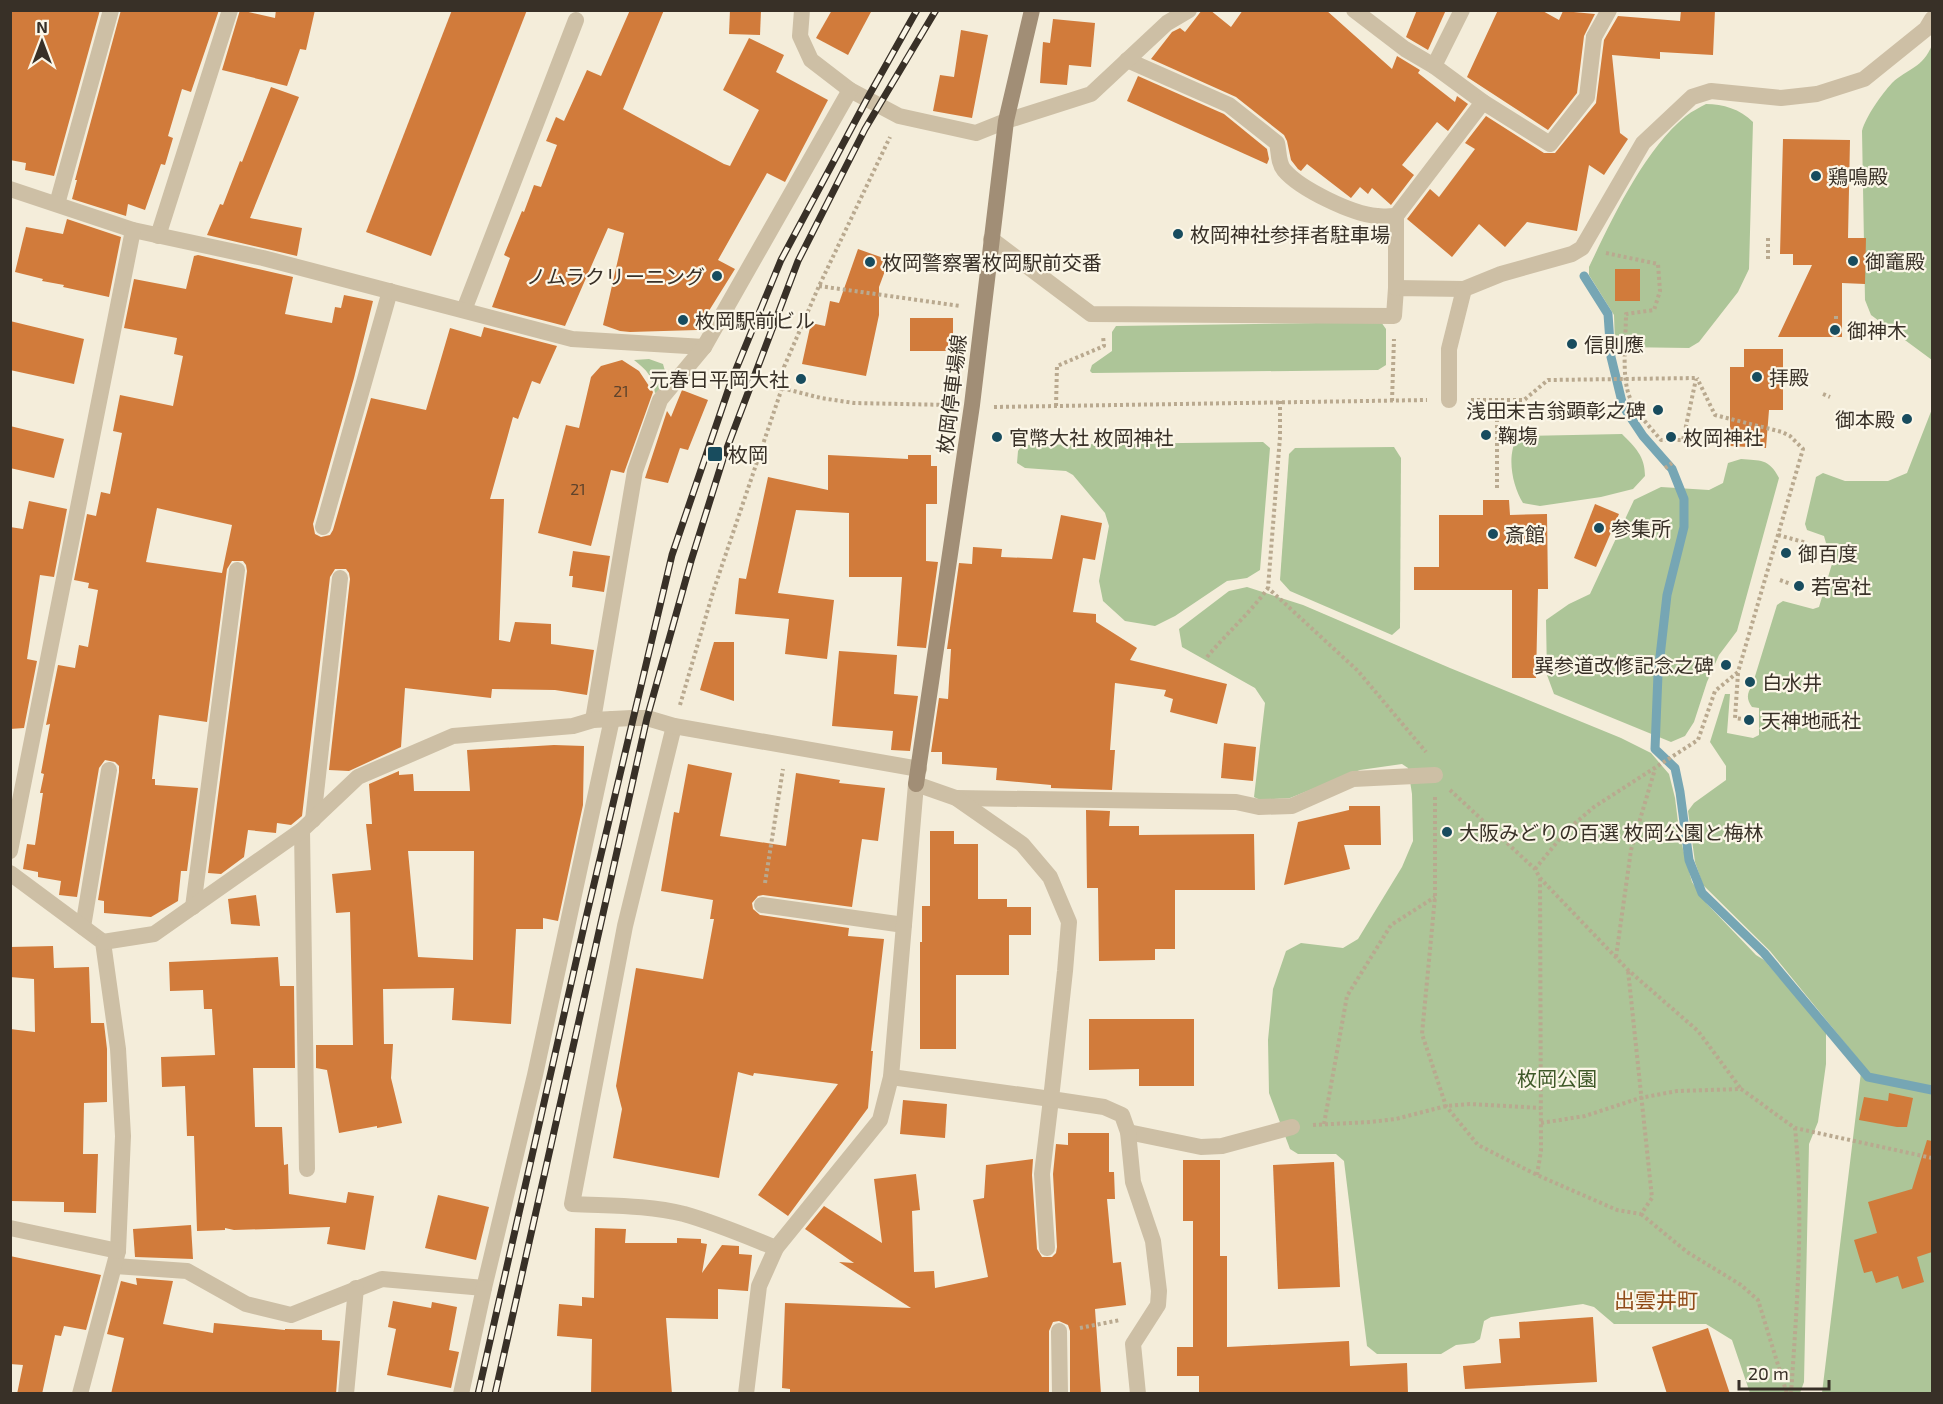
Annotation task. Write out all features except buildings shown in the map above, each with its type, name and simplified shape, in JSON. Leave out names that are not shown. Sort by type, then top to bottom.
[{"type":"main road","name":"枚岡停車場線","points":[[917,777],[972,405],[1006,121],[1032,10]]},
{"type":"street","points":[[57,204],[111,10]]},
{"type":"street","points":[[158,236],[230,10]]},
{"type":"street","points":[[802,10],[800,36],[811,60],[850,90],[899,116],[976,133],[1091,94],[1167,23],[1189,10]]},
{"type":"street","points":[[1354,10],[1483,102],[1550,144],[1587,97],[1594,37],[1609,10]]},
{"type":"street","points":[[1434,66],[1462,10]]},
{"type":"street","points":[[1396,288],[1464,289],[1501,274],[1572,254],[1582,248],[1643,143],[1692,97],[1711,91],[1781,98],[1817,94],[1864,79],[1926,29],[1932,19]]},
{"type":"street","points":[[464,310],[576,20]]},
{"type":"street","points":[[1127,60],[1228,105],[1277,143],[1280,164],[1285,171],[1311,191],[1338,204],[1375,216],[1396,216]]},
{"type":"street","points":[[593,720],[635,471],[660,400],[704,347],[850,90]]},
{"type":"street","points":[[992,239],[1091,314],[1394,315],[1396,216],[1483,102]]},
{"type":"street","points":[[10,189],[133,230],[263,258],[572,339],[704,347]]},
{"type":"street","points":[[10,851],[133,230]]},
{"type":"street","points":[[1449,400],[1449,349],[1464,289]]},
{"type":"street","points":[[323,527],[390,291]]},
{"type":"street","points":[[193,907],[237,570]]},
{"type":"street","points":[[308,1168],[308,825],[340,578]]},
{"type":"street","points":[[103,942],[154,934],[308,825],[358,777],[453,736],[573,726],[593,720],[647,718],[674,726],[787,746],[917,777],[956,798],[1022,844],[1050,877],[1069,922],[1042,1174],[1047,1248]]},
{"type":"street","points":[[461,1394],[536,1074],[612,719]]},
{"type":"street","points":[[674,726],[625,926],[572,1204],[631,1207],[682,1214],[730,1229],[776,1248]]},
{"type":"street","points":[[83,927],[108,770]]},
{"type":"street","points":[[956,798],[1236,802],[1259,807],[1292,806],[1353,779],[1435,775]]},
{"type":"street","points":[[746,1394],[759,1286],[776,1248],[880,1120],[891,1077],[917,777]]},
{"type":"street","points":[[10,873],[103,942],[118,1049],[123,1136],[116,1259],[80,1394]]},
{"type":"street","points":[[762,905],[904,925]]},
{"type":"street","points":[[891,1077],[1104,1107],[1122,1115],[1128,1132],[1133,1182],[1153,1241],[1159,1291],[1158,1305],[1133,1344],[1138,1394]]},
{"type":"street","points":[[1128,1132],[1201,1147],[1222,1146],[1292,1127]]},
{"type":"street","points":[[10,1228],[116,1259],[187,1271],[246,1304],[291,1315],[382,1279],[484,1288]]},
{"type":"street","points":[[346,1394],[356,1288]]},
{"type":"street","points":[[1059,1331],[1060,1394]]},
{"type":"path","points":[[674,726],[713,592],[782,388],[784,367],[819,286],[899,116]]},
{"type":"path","points":[[1768,237],[1768,259]]},
{"type":"path","points":[[1582,248],[1658,264],[1660,291],[1654,310],[1626,315],[1626,378],[1630,398],[1661,440],[1683,440],[1697,378]]},
{"type":"path","points":[[819,286],[983,309]]},
{"type":"path","points":[[1392,401],[1394,315]]},
{"type":"path","points":[[1056,406],[1057,366],[1104,346]]},
{"type":"path","points":[[1786,377],[1795,377]]},
{"type":"path","points":[[972,405],[1524,400],[1548,380],[1697,378]]},
{"type":"path","points":[[1697,378],[1715,414],[1782,432],[1790,436],[1803,449],[1738,672],[1735,718],[1742,719]]},
{"type":"path","points":[[782,388],[854,404],[930,404]]},
{"type":"path","points":[[1823,394],[1830,398]]},
{"type":"path","points":[[1497,400],[1497,490]]},
{"type":"path","points":[[1207,657],[1227,633],[1252,610],[1268,588],[1280,437],[1280,401]]},
{"type":"path","points":[[1665,468],[1672,463]]},
{"type":"path","points":[[1778,535],[1807,543]]},
{"type":"path","points":[[1780,580],[1791,584]]},
{"type":"path","points":[[1268,588],[1358,671],[1427,753],[1435,775],[1435,897],[1422,1034],[1446,1106],[1478,1145],[1617,1210],[1641,1214],[1688,1252],[1741,1285],[1758,1300],[1789,1394]]},
{"type":"path","points":[[1535,869],[1567,830],[1594,807],[1698,740],[1715,692],[1738,672]]},
{"type":"path","points":[[762,905],[787,746]]},
{"type":"path","points":[[1616,958],[1631,850],[1656,768]]},
{"type":"path","points":[[1435,775],[1535,869],[1540,878],[1628,970],[1698,1031],[1742,1089],[1795,1128],[1932,1158]]},
{"type":"path","points":[[1537,1174],[1541,1151],[1540,878]]},
{"type":"path","points":[[1324,1124],[1347,996],[1391,925],[1435,897]]},
{"type":"path","points":[[1628,970],[1652,1198],[1641,1214]]},
{"type":"path","points":[[1541,1123],[1585,1116],[1640,1098],[1677,1091],[1742,1089]]},
{"type":"path","points":[[1292,1127],[1395,1119],[1446,1106],[1470,1104],[1541,1108]]},
{"type":"path","points":[[1789,1394],[1799,1232],[1799,1164],[1795,1128]]},
{"type":"path","points":[[1059,1331],[1152,1315]]},
{"type":"green space","points":[[1932,45],[1932,360],[1871,315],[1865,300],[1862,131],[1879,99],[1892,83],[1920,63]]},
{"type":"green space","points":[[1706,104],[1731,108],[1753,122],[1749,269],[1738,292],[1699,342],[1689,348],[1619,347],[1615,344],[1614,315],[1589,275],[1589,267],[1630,186],[1656,147],[1686,116]]},
{"type":"green space","points":[[1381,322],[1386,329],[1386,365],[1378,370],[1092,373],[1090,371],[1092,365],[1112,351],[1112,332],[1116,326]]},
{"type":"green space","points":[[649,359],[663,364],[665,371],[661,391],[655,393],[649,374],[634,360]]},
{"type":"green space","points":[[1932,409],[1932,1393],[1822,1393],[1862,1064],[1770,951],[1703,885],[1695,862],[1688,811],[1694,803],[1726,780],[1726,766],[1710,742],[1725,694],[1730,694],[1727,733],[1753,738],[1759,735],[1759,708],[1752,707],[1748,694],[1777,605],[1783,601],[1813,609],[1819,607],[1832,564],[1824,536],[1807,530],[1805,524],[1816,477],[1823,473],[1845,481],[1888,481],[1907,473]]},
{"type":"green space","points":[[1622,434],[1638,452],[1645,469],[1645,476],[1633,489],[1601,497],[1540,506],[1523,503],[1513,479],[1511,461],[1518,436]]},
{"type":"green space","points":[[1263,442],[1270,448],[1260,570],[1247,578],[1227,581],[1175,616],[1155,626],[1125,621],[1103,601],[1099,581],[1109,526],[1105,513],[1073,475],[1066,471],[1025,468],[1017,463],[1018,451],[1022,445]]},
{"type":"green space","points":[[1394,447],[1401,458],[1400,628],[1392,635],[1290,591],[1280,580],[1289,454],[1295,448]]},
{"type":"green space","points":[[1741,459],[1768,464],[1779,478],[1737,631],[1719,655],[1707,682],[1694,722],[1685,736],[1671,742],[1554,694],[1547,675],[1546,620],[1569,604],[1590,594],[1634,500],[1661,487],[1709,490],[1723,483],[1728,463]]},
{"type":"green space","name":"枚岡公園","points":[[1247,587],[1303,605],[1621,738],[1651,753],[1669,774],[1675,798],[1680,838],[1692,882],[1707,904],[1756,955],[1764,960],[1826,1031],[1826,1064],[1818,1122],[1809,1144],[1804,1382],[1800,1393],[1750,1393],[1732,1340],[1706,1324],[1614,1324],[1594,1307],[1583,1304],[1491,1317],[1484,1321],[1480,1339],[1474,1343],[1456,1345],[1441,1354],[1377,1354],[1367,1346],[1344,1161],[1336,1154],[1298,1154],[1290,1149],[1269,1093],[1268,1040],[1273,989],[1286,951],[1301,943],[1343,948],[1358,939],[1402,867],[1413,841],[1412,794],[1408,768],[1402,764],[1360,770],[1290,798],[1260,800],[1254,797],[1265,703],[1255,688],[1182,647],[1179,629],[1229,591]]},
{"type":"waterway","points":[[1584,276],[1608,314],[1611,357],[1623,406],[1643,436],[1672,469],[1684,499],[1684,527],[1667,595],[1658,674],[1655,749],[1675,768],[1689,860],[1702,893],[1764,953],[1868,1077],[1932,1090]]},
{"type":"railway","points":[[478,1394],[585,922],[672,555],[732,379],[781,260],[917,10]]},
{"type":"railway","points":[[495,1394],[647,718],[691,561],[724,456],[798,261],[865,129],[936,10]]},
{"type":"place","name":"鶏鳴殿","points":[[1816,176]]},
{"type":"place","name":"枚岡神社参拝者駐車場","points":[[1178,234]]},
{"type":"place","name":"御竈殿","points":[[1853,261]]},
{"type":"place","name":"枚岡警察署枚岡駅前交番","points":[[870,262]]},
{"type":"place","name":"ノムラクリーニング","points":[[717,276]]},
{"type":"place","name":"枚岡駅前ビル","points":[[683,320]]},
{"type":"place","name":"御神木","points":[[1835,330]]},
{"type":"place","name":"信則應","points":[[1572,344]]},
{"type":"place","name":"拝殿","points":[[1757,377]]},
{"type":"place","name":"元春日平岡大社","points":[[801,379]]},
{"type":"place","name":"浅田末吉翁顕彰之碑","points":[[1658,410]]},
{"type":"place","name":"御本殿","points":[[1907,419]]},
{"type":"place","name":"鞠塲","points":[[1486,435]]},
{"type":"place","name":"官幣大社 枚岡神社","points":[[997,437]]},
{"type":"place","name":"枚岡神社","points":[[1671,437]]},
{"type":"place","name":"枚岡","points":[[715,454]]},
{"type":"place","name":"参集所","points":[[1599,528]]},
{"type":"place","name":"斎館","points":[[1493,534]]},
{"type":"place","name":"御百度","points":[[1786,553]]},
{"type":"place","name":"若宮社","points":[[1799,586]]},
{"type":"place","name":"巽参道改修記念之碑","points":[[1726,665]]},
{"type":"place","name":"白水井","points":[[1750,682]]},
{"type":"place","name":"天神地祇社","points":[[1749,720]]},
{"type":"place","name":"大阪みどりの百選 枚岡公園と梅林","points":[[1447,832]]},
{"type":"district","name":"出雲井町","points":[[1656,1299]]}]
